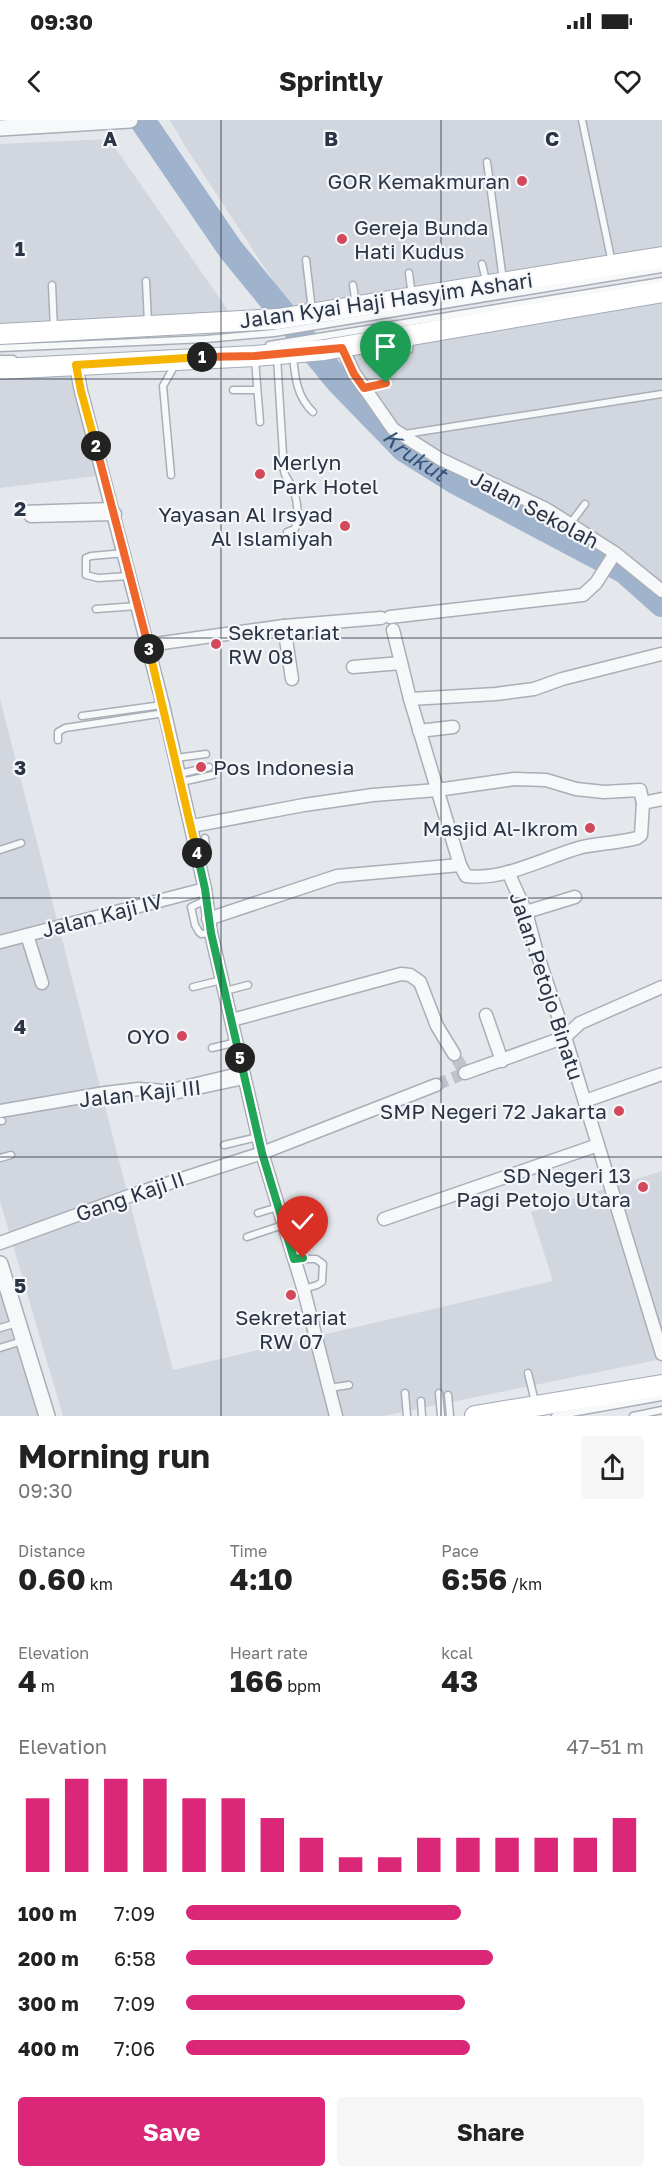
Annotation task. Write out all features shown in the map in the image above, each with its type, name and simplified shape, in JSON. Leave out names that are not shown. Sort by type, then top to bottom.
[{"type":"main road","name":"Jalan Kyai Haji Hasyim Ashari","points":[[0,334],[297,322],[356,307],[662,256]]},
{"type":"main road","name":"Jalan Kyai Haji Hasyim Ashari","points":[[0,369],[178,359],[400,337],[662,291]]},
{"type":"main road","points":[[475,1416],[662,1385]]},
{"type":"street","points":[[0,128],[116,121]]},
{"type":"street","name":"Jalan Sekolah","points":[[327,345],[354,374],[393,429],[400,435],[440,459],[546,509],[662,591]]},
{"type":"street","points":[[76,365],[176,758],[192,826],[211,933],[258,1137],[303,1289],[336,1416]]},
{"type":"street","points":[[27,512],[113,510]]},
{"type":"street","points":[[148,645],[285,626],[583,595],[590,590],[613,556]]},
{"type":"street","points":[[285,626],[292,679]]},
{"type":"street","points":[[208,919],[337,876],[460,866],[419,731],[393,630]]},
{"type":"street","points":[[410,699],[496,694],[534,688],[661,654]]},
{"type":"street","points":[[353,667],[401,663]]},
{"type":"street","points":[[419,731],[453,727]]},
{"type":"street","points":[[192,826],[315,803],[514,779],[546,780],[576,789],[603,792],[640,790],[643,803],[641,835],[637,838],[583,847],[508,872]]},
{"type":"street","points":[[643,803],[662,799]]},
{"type":"street","name":"Jalan Petojo Binatu","points":[[460,866],[465,875],[473,877],[508,872],[526,912],[662,1354]]},
{"type":"street","name":"Jalan Kaji IV","points":[[0,942],[205,895]]},
{"type":"street","points":[[526,912],[575,897]]},
{"type":"street","points":[[27,935],[42,983]]},
{"type":"street","points":[[232,1020],[401,974],[416,978],[420,982],[437,1026],[454,1054]]},
{"type":"street","points":[[465,1073],[566,1037],[580,1023],[662,987]]},
{"type":"street","points":[[486,1015],[502,1061]]},
{"type":"street","name":"Jalan Kaji III","points":[[1,1118],[105,1093],[139,1089],[178,1092],[243,1074]]},
{"type":"street","points":[[585,1101],[662,1074]]},
{"type":"street","name":"Gang Kaji II","points":[[0,1243],[132,1195],[262,1153],[436,1085]]},
{"type":"street","points":[[384,1219],[598,1145]]},
{"type":"street","points":[[0,1264],[2,1281],[18,1322],[47,1416]]},
{"type":"lane","points":[[582,120],[612,265]]},
{"type":"lane","points":[[487,162],[499,266],[495,285]]},
{"type":"lane","points":[[297,322],[306,260]]},
{"type":"lane","points":[[482,264],[495,285]]},
{"type":"lane","points":[[0,348],[206,339],[297,322],[662,269]]},
{"type":"lane","points":[[409,273],[412,298]]},
{"type":"lane","points":[[146,281],[148,327]]},
{"type":"lane","points":[[52,285],[54,331]]},
{"type":"lane","points":[[353,285],[356,307]]},
{"type":"lane","points":[[327,345],[662,291]]},
{"type":"lane","points":[[260,422],[256,390],[280,350]]},
{"type":"lane","points":[[280,350],[303,403],[314,412]]},
{"type":"lane","points":[[280,350],[284,471],[293,488],[298,518],[295,529],[287,532]]},
{"type":"lane","points":[[0,359],[24,358]]},
{"type":"lane","points":[[171,475],[164,386],[178,359]]},
{"type":"lane","points":[[364,388],[386,383]]},
{"type":"lane","points":[[232,390],[256,390]]},
{"type":"lane","points":[[400,435],[662,394]]},
{"type":"lane","points":[[570,524],[585,504]]},
{"type":"lane","points":[[124,554],[86,558],[86,575],[92,577],[130,575]]},
{"type":"lane","points":[[96,609],[138,606]]},
{"type":"lane","points":[[82,716],[164,709]]},
{"type":"lane","points":[[57,740],[58,732],[65,728],[164,709]]},
{"type":"lane","points":[[176,758],[206,754]]},
{"type":"lane","points":[[180,778],[209,768]]},
{"type":"lane","points":[[180,778],[213,775]]},
{"type":"lane","points":[[197,854],[207,852],[204,838]]},
{"type":"lane","points":[[0,850],[21,843]]},
{"type":"lane","points":[[205,895],[191,907],[192,914],[199,932],[201,934],[211,933]]},
{"type":"lane","points":[[193,987],[248,985]]},
{"type":"lane","points":[[212,1048],[237,1042]]},
{"type":"lane","points":[[176,1086],[243,1074]]},
{"type":"lane","points":[[224,1145],[258,1137]]},
{"type":"lane","points":[[0,1158],[11,1155]]},
{"type":"lane","points":[[258,1213],[278,1207]]},
{"type":"lane","points":[[247,1237],[284,1225]]},
{"type":"lane","points":[[294,1259],[316,1259],[322,1264],[322,1281],[317,1286],[303,1289]]},
{"type":"lane","points":[[0,1328],[18,1322]]},
{"type":"lane","points":[[0,1348],[23,1341]]},
{"type":"lane","points":[[528,1373],[536,1406]]},
{"type":"lane","points":[[329,1388],[349,1385]]},
{"type":"lane","points":[[405,1393],[408,1416]]},
{"type":"lane","points":[[439,1393],[441,1416]]},
{"type":"lane","points":[[448,1395],[450,1416]]},
{"type":"lane","points":[[555,1416],[662,1398]]},
{"type":"lane","points":[[421,1401],[422,1416]]},
{"type":"lane","points":[[633,1416],[662,1410]]},
{"type":"shaded area","points":[[170,120],[662,120],[662,258],[299,320]]},
{"type":"shaded area","points":[[109,139],[234,319],[0,329],[0,144]]},
{"type":"shaded area","points":[[662,295],[662,594],[623,561],[468,477],[405,435],[333,350]]},
{"type":"shaded area","points":[[72,375],[96,476],[0,488],[0,379]]},
{"type":"shaded area","points":[[0,699],[173,1370],[553,1281],[531,1212],[662,1171],[662,1359],[383,1416],[63,1416],[0,1201]]},
{"type":"shaded area","points":[[0,1267],[44,1416],[0,1416]]},
{"type":"waterway","name":"Krukut","points":[[142,120],[231,250],[339,382],[404,449],[455,481],[625,571],[662,604]]},
{"type":"tunnel","points":[[436,1085],[465,1073],[454,1054]]},
{"type":"place","name":"GOR Kemakmuran","points":[[522,181]]},
{"type":"place","name":"Gereja Bunda Hati Kudus","points":[[342,239]]},
{"type":"place","name":"Merlyn Park Hotel","points":[[260,474]]},
{"type":"place","name":"Yayasan Al Irsyad Al Islamiyah","points":[[345,526]]},
{"type":"place","name":"Sekretariat RW 08","points":[[216,644]]},
{"type":"place","name":"Pos Indonesia","points":[[201,767]]},
{"type":"place","name":"Masjid Al-Ikrom","points":[[590,828]]},
{"type":"place","name":"OYO","points":[[182,1036]]},
{"type":"place","name":"SMP Negeri 72 Jakarta","points":[[619,1111]]},
{"type":"place","name":"SD Negeri 13 Pagi Petojo Utara","points":[[643,1187]]},
{"type":"place","name":"Sekretariat RW 07","points":[[291,1295]]},
{"type":"route","points":[[303,1258],[294,1259],[262,1153],[208,919],[205,889],[192,826],[76,365],[255,356],[342,348],[354,374],[364,388],[386,383]]}]
